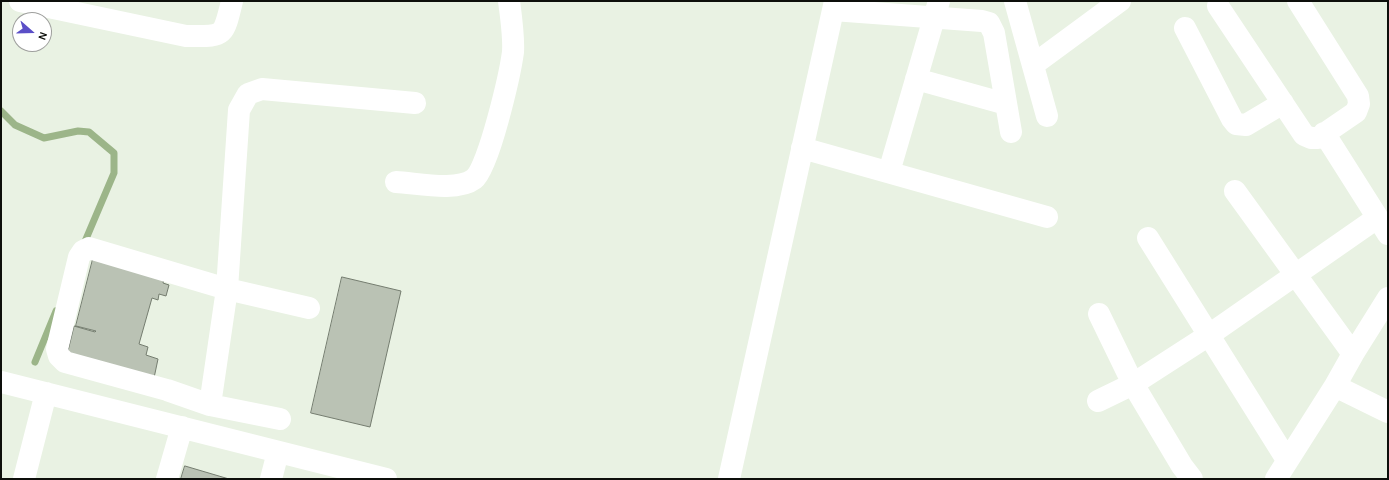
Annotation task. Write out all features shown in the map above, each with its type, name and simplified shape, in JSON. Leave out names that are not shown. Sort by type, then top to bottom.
[{"type":"street","points":[[20,1],[42,3],[186,36],[214,36],[223,32],[232,1]]},
{"type":"street","points":[[396,182],[442,186],[463,185],[475,179],[487,158],[506,86],[513,52],[509,1]]},
{"type":"street","points":[[1015,1],[1047,116]]},
{"type":"street","points":[[1033,65],[1120,1]]},
{"type":"street","points":[[1218,6],[1304,135],[1311,138],[1318,138],[1356,112],[1359,104],[1358,96],[1298,1]]},
{"type":"street","points":[[729,479],[834,6],[937,9],[989,23],[994,33],[1011,132]]},
{"type":"street","points":[[889,172],[937,9]]},
{"type":"street","points":[[1185,28],[1236,124],[1246,125],[1283,103]]},
{"type":"street","points":[[916,79],[1006,104]]},
{"type":"street","points":[[210,405],[227,289],[239,110],[248,94],[262,89],[415,103]]},
{"type":"street","points":[[1098,401],[1133,384],[1209,335],[1295,275],[1383,226],[1324,133]]},
{"type":"street","points":[[802,148],[1047,216]]},
{"type":"street","points":[[1235,192],[1353,354]]},
{"type":"street","points":[[1148,238],[1287,460]]},
{"type":"street","points":[[280,419],[210,405],[167,390],[65,362],[58,356],[57,348],[79,257],[83,251],[89,248],[99,250],[227,289],[309,308]]},
{"type":"street","points":[[1276,479],[1335,386],[1388,298]]},
{"type":"street","points":[[1099,314],[1133,384],[1182,466],[1192,479]]},
{"type":"street","points":[[1,382],[386,479]]},
{"type":"street","points":[[1335,386],[1388,412]]},
{"type":"street","points":[[158,422],[167,390]]},
{"type":"street","points":[[24,479],[46,393]]},
{"type":"street","points":[[167,479],[182,427]]},
{"type":"street","points":[[271,479],[278,452]]},
{"type":"building","points":[[93,259],[164,278],[163,283],[169,285],[166,296],[159,294],[158,300],[152,298],[139,344],[148,347],[146,355],[158,359],[154,378],[67,355],[74,326],[96,331],[76,326]]},
{"type":"building","points":[[342,277],[401,291],[370,427],[311,413]]},
{"type":"building","points":[[185,466],[229,479],[181,479]]},
{"type":"waterway","points":[[1,111],[15,125],[44,138],[78,131],[89,132],[114,153],[114,173],[83,246]]},
{"type":"waterway","points":[[35,362],[56,311]]}]
